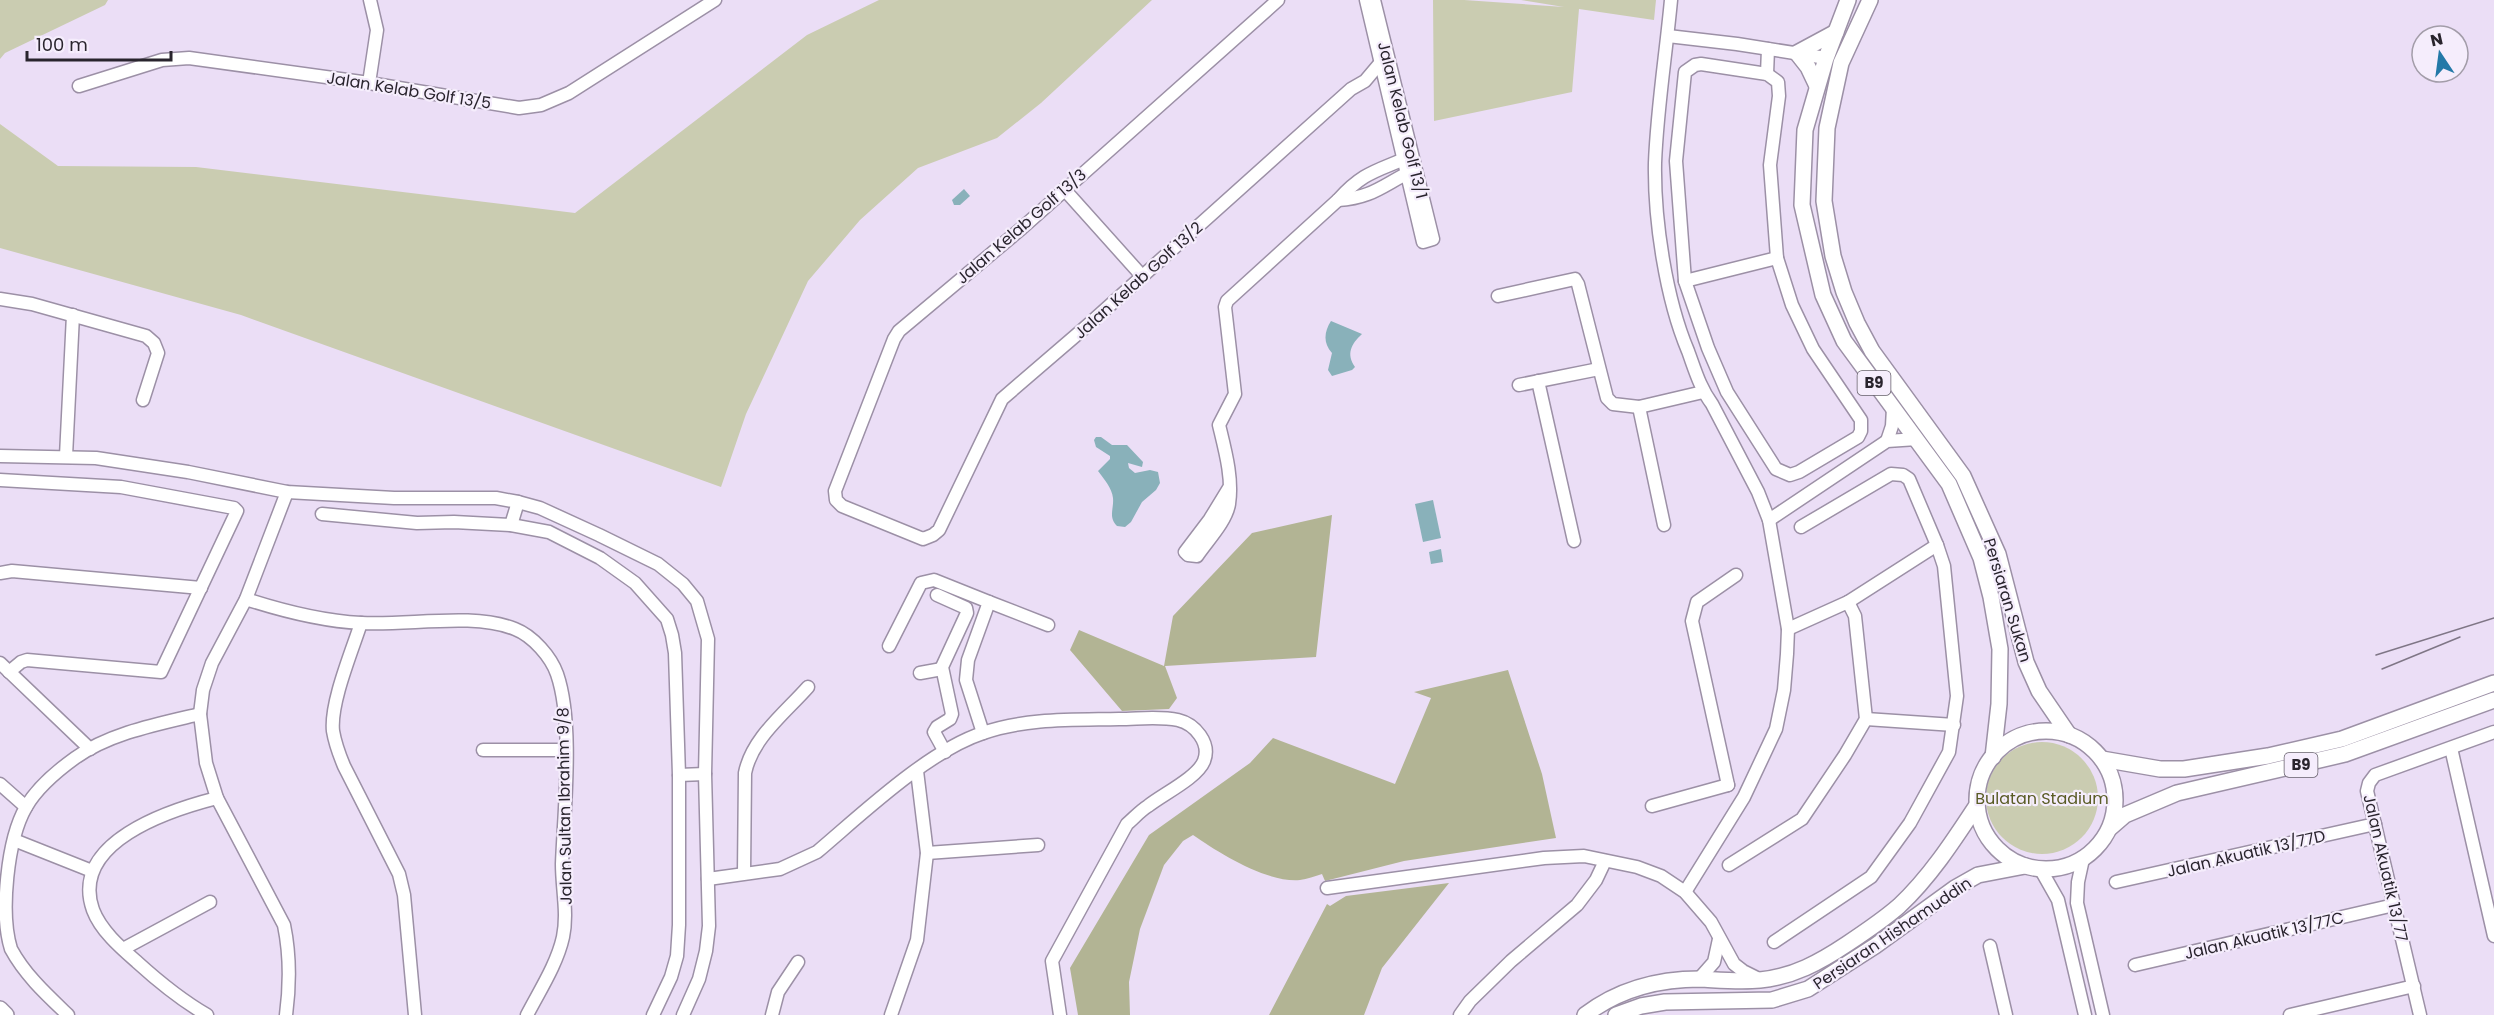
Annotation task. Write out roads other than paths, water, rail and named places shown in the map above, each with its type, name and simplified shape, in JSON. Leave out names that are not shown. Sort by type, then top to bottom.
[{"type":"main road","name":"Persiaran Sukan","points":[[1848,0],[1826,58],[1805,130],[1802,206],[1823,296],[1844,341],[1949,484],[1981,558],[1991,597],[2000,649],[1999,704],[1993,757]]},
{"type":"main road","name":"Persiaran Sukan","points":[[1869,0],[1849,44],[1837,81],[1827,128],[1824,201],[1830,244],[1844,292],[1857,324],[1872,351],[1964,476],[1998,554],[2026,662],[2039,690],[2069,735]]},
{"type":"main road","points":[[1817,86],[1808,67],[1797,53],[1836,32]]},
{"type":"main road","points":[[1837,81],[1826,58],[1836,55],[1849,44]]},
{"type":"main road","name":"B9","points":[[2102,759],[2160,769],[2184,769],[2268,756],[2342,739],[2494,683]]},
{"type":"main road","name":"B9","points":[[2110,828],[2116,804],[2113,781],[2102,759],[2087,745],[2069,735],[2048,731],[2027,734],[2008,743],[1993,757],[1981,779],[1977,805],[1982,825],[1992,843],[2007,857],[2025,866],[2042,870],[2061,868],[2084,859],[2099,845],[2110,828],[2125,815],[2177,793],[2344,754],[2494,700]]},
{"type":"main road","name":"Persiaran Hishamuddin","points":[[1585,1015],[1604,1000],[1621,992],[1671,980],[1761,980],[1803,970],[1831,955],[1899,906],[1927,876],[1977,805]]},
{"type":"main road","name":"Persiaran Hishamuddin","points":[[1616,1015],[1641,1006],[1665,1002],[1772,1000],[1808,989],[1875,946],[1955,888],[1978,875],[2025,866]]},
{"type":"main road","points":[[0,1011],[6,1015]]},
{"type":"street","points":[[369,83],[377,30],[370,0]]},
{"type":"street","name":"Jalan Kelab Golf 13/5","points":[[79,86],[162,60],[189,58],[369,83],[519,108],[541,105],[569,93],[715,0]]},
{"type":"street","name":"Jalan Kelab Golf 13/3","points":[[933,535],[923,539],[842,506],[836,500],[835,491],[894,339],[899,332],[1278,0]]},
{"type":"street","points":[[1366,0],[1384,61]]},
{"type":"street","name":"Jalan Kelab Golf 13/1","points":[[1374,0],[1384,61],[1411,172],[1432,240]]},
{"type":"street","points":[[1671,0],[1655,163],[1657,214],[1666,270],[1680,333],[1703,392],[1712,404],[1758,492],[1769,520],[1788,629],[1784,690],[1776,729],[1744,797],[1685,892]]},
{"type":"street","points":[[1668,36],[1826,58]]},
{"type":"street","points":[[1767,74],[1768,49]]},
{"type":"street","name":"Jalan Kelab Golf 13/2","points":[[933,535],[939,530],[1002,399],[1351,89],[1365,81],[1384,61]]},
{"type":"street","points":[[1701,64],[1767,74],[1778,82],[1779,89],[1770,165],[1777,258],[1792,305],[1813,349],[1861,420],[1858,437],[1790,475],[1776,469],[1727,392],[1708,348],[1685,281],[1676,161],[1685,72],[1701,64]]},
{"type":"street","points":[[1228,488],[1210,519],[1188,545],[1185,552],[1188,555],[1197,556],[1220,525],[1229,505],[1230,471],[1220,425],[1235,394],[1225,307],[1227,301],[1338,200],[1353,183],[1408,158]]},
{"type":"street","points":[[1655,163],[1676,161]]},
{"type":"street","points":[[1338,200],[1356,199],[1375,193],[1411,172]]},
{"type":"street","points":[[1064,189],[1142,276]]},
{"type":"street","points":[[1685,281],[1777,258]]},
{"type":"street","points":[[1498,296],[1575,279],[1607,398],[1613,404],[1639,406],[1703,392]]},
{"type":"street","points":[[0,299],[73,315],[146,336],[154,343],[158,353],[143,400]]},
{"type":"street","points":[[66,456],[73,315]]},
{"type":"street","points":[[1519,386],[1599,369]]},
{"type":"street","points":[[1538,381],[1574,541]]},
{"type":"street","points":[[1712,404],[1727,392]]},
{"type":"street","points":[[1639,406],[1664,525]]},
{"type":"street","points":[[1887,441],[1892,426],[1893,408]]},
{"type":"street","points":[[1769,520],[1887,441],[1917,439]]},
{"type":"street","points":[[1847,469],[1854,449],[1852,441]]},
{"type":"street","points":[[0,456],[96,458],[188,472],[287,492],[394,498],[496,498],[518,502],[540,508],[658,564],[683,584],[697,601],[708,639],[705,774],[709,926],[699,979],[683,1015]]},
{"type":"street","points":[[1774,942],[1871,877],[1910,823],[1949,752],[1957,696],[1944,566],[1909,479],[1896,473],[1891,474],[1801,527]]},
{"type":"street","points":[[0,480],[120,487],[234,508],[236,516],[161,672],[27,660],[5,668],[90,749]]},
{"type":"street","points":[[286,1015],[289,992],[284,925],[217,798],[206,763],[200,714],[203,690],[212,663],[246,599],[287,492]]},
{"type":"street","points":[[511,525],[518,502]]},
{"type":"street","points":[[322,514],[417,524],[454,522],[511,525],[549,532],[600,558],[635,583],[667,619],[675,652],[679,775],[679,925],[671,977],[653,1015]]},
{"type":"street","points":[[1788,629],[1848,602],[1937,545]]},
{"type":"street","points":[[0,573],[12,571],[201,588]]},
{"type":"street","points":[[1736,575],[1697,602],[1692,621],[1728,785],[1744,797]]},
{"type":"street","points":[[889,646],[921,583],[934,580],[1048,624]]},
{"type":"street","points":[[938,595],[957,602],[966,608],[967,613],[942,669],[952,714],[950,719],[937,727],[934,732],[945,752]]},
{"type":"street","name":"Jalan Sultan Ibrahim 9/8","points":[[246,599],[292,613],[361,623],[492,623],[517,629],[532,640],[550,659],[562,694],[566,750],[562,868],[566,920],[559,953],[528,1015]]},
{"type":"street","points":[[983,733],[966,680],[968,660],[989,602]]},
{"type":"street","points":[[1729,865],[1802,819],[1866,719],[1855,615],[1848,602]]},
{"type":"street","points":[[361,623],[336,703],[333,729],[344,766],[399,874],[404,895],[414,1015]]},
{"type":"street","points":[[920,673],[942,669]]},
{"type":"street","points":[[744,873],[747,759],[754,746],[808,687]]},
{"type":"street","points":[[68,1015],[26,972],[11,948],[6,933],[2,898],[14,840],[26,807],[43,785],[58,771],[90,749],[133,731],[200,714]]},
{"type":"street","points":[[708,879],[780,869],[817,852],[917,771],[945,752],[983,733],[1032,722],[1156,718],[1178,720],[1190,724],[1199,733],[1205,746],[1205,758],[1200,769],[1146,807],[1128,824],[1052,961],[1060,1015]]},
{"type":"street","points":[[1866,719],[1954,725]]},
{"type":"street","name":"Jalan Akuatik 13/77","points":[[2420,1015],[2367,791],[2369,783],[2375,775],[2494,732]]},
{"type":"street","points":[[2451,748],[2494,936]]},
{"type":"street","points":[[483,750],[566,750]]},
{"type":"street","points":[[891,1015],[917,940],[927,853],[917,771]]},
{"type":"street","points":[[679,775],[705,774]]},
{"type":"street","points":[[0,784],[26,807]]},
{"type":"street","points":[[1652,806],[1728,785]]},
{"type":"street","points":[[207,1015],[192,1011],[123,950],[94,912],[90,900],[92,871],[107,850],[127,834],[170,812],[217,798]]},
{"type":"street","name":"Jalan Akuatik 13/77D","points":[[2116,882],[2375,824]]},
{"type":"street","points":[[14,840],[92,871]]},
{"type":"street","points":[[927,853],[1038,845]]},
{"type":"street","points":[[1327,888],[1544,858],[1584,856],[1637,867],[1660,876],[1685,892],[1711,922],[1734,964],[1761,980]]},
{"type":"street","points":[[2084,859],[2078,882],[2077,903],[2103,1015]]},
{"type":"street","points":[[1460,1015],[1470,1001],[1511,961],[1577,905],[1596,880],[1605,861]]},
{"type":"street","points":[[2042,870],[2058,900],[2085,1015]]},
{"type":"street","points":[[123,950],[210,902]]},
{"type":"street","name":"Jalan Akuatik 13/77C","points":[[2135,965],[2394,905]]},
{"type":"street","points":[[1700,979],[1714,962],[1719,939]]},
{"type":"street","points":[[1990,946],[2006,1015]]},
{"type":"street","points":[[772,1015],[778,992],[798,962]]},
{"type":"street","points":[[2290,1015],[2414,986]]},
{"type":"tram line","points":[[2376,655],[2494,618]]},
{"type":"tram line","points":[[2382,669],[2460,637]]},
{"type":"park label","name":"Bulatan Stadium","points":[[2042,798]]}]
